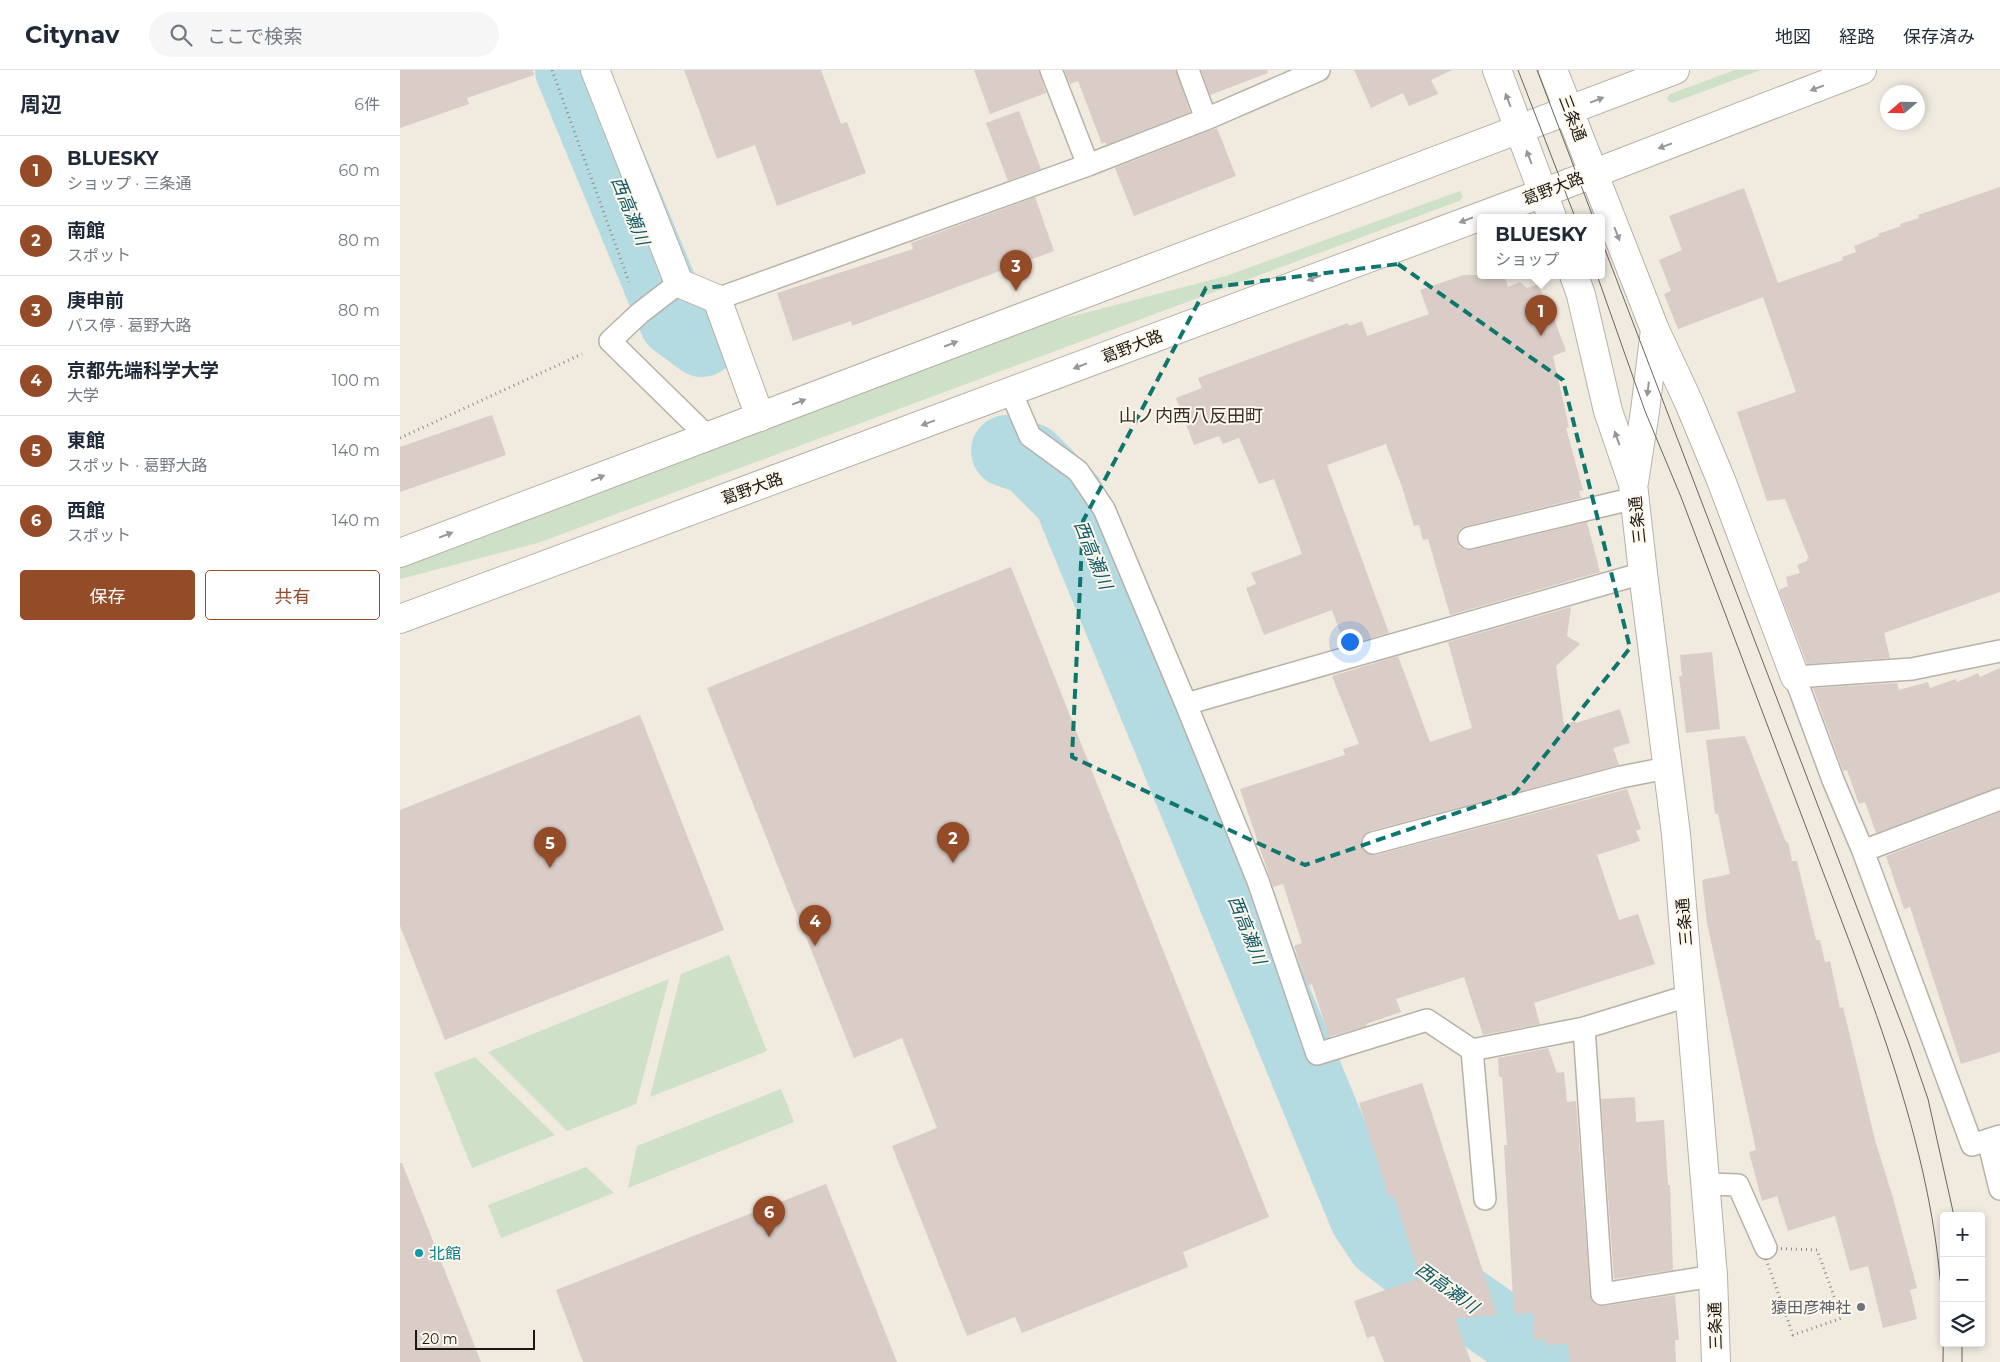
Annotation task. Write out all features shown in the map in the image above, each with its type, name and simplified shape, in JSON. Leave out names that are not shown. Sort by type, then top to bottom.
[{"type":"street","points":[[595,70],[679,284],[717,299],[760,416]]},
{"type":"street","points":[[1497,70],[1548,205]]},
{"type":"street","name":"三条通","points":[[1553,70],[1655,330],[1634,491]]},
{"type":"street","points":[[400,553],[1675,70]]},
{"type":"street","name":"葛野大路","points":[[1522,214],[1548,205],[1594,172],[1862,70]]},
{"type":"street","name":"葛野大路","points":[[400,619],[1011,392],[1477,230]]},
{"type":"street","name":"三条通","points":[[1576,279],[1582,295],[1608,412],[1634,491],[1676,834],[1714,1276],[1716,1362]]},
{"type":"street","points":[[1655,330],[1689,403],[1721,480],[1795,676]]},
{"type":"lane","points":[[1051,70],[1088,165]]},
{"type":"lane","points":[[1188,70],[1206,119]]},
{"type":"lane","points":[[717,299],[1088,165],[1206,119],[1319,70]]},
{"type":"lane","points":[[679,284],[640,313],[610,341],[707,436]]},
{"type":"lane","points":[[1011,392],[1030,436],[1078,471],[1104,509],[1258,881],[1318,1054],[1427,1020],[1472,1050],[1584,1028],[1691,995]]},
{"type":"lane","points":[[1469,538],[1634,491]]},
{"type":"lane","points":[[1186,704],[1643,574]]},
{"type":"lane","points":[[2000,651],[1912,669],[1795,676],[1833,780],[1863,851],[1972,1145],[1994,1138],[2000,1189]]},
{"type":"lane","points":[[1373,843],[1621,776],[1668,768]]},
{"type":"lane","points":[[1863,851],[2000,799]]},
{"type":"lane","points":[[1584,1028],[1602,1294],[1714,1276]]},
{"type":"lane","points":[[1472,1050],[1485,1199]]},
{"type":"lane","points":[[1706,1184],[1738,1185],[1766,1248]]},
{"type":"path","points":[[552,70],[640,313]]},
{"type":"path","points":[[400,438],[610,341]]},
{"type":"path","points":[[1766,1248],[1817,1250],[1842,1318],[1793,1335],[1765,1256],[1766,1248]]},
{"type":"highlighted area","points":[[1398,264],[1563,380],[1630,648],[1515,793],[1305,865],[1072,757],[1083,521],[1206,288]]},
{"type":"green space","points":[[1735,70],[1761,70],[1672,103],[1668,101],[1667,98],[1670,94]]},
{"type":"green space","points":[[1460,191],[1463,197],[1459,201],[538,543],[400,579],[400,568],[1058,320],[1226,276]]},
{"type":"green space","points":[[729,955],[767,1051],[650,1097],[681,974]]},
{"type":"green space","points":[[669,979],[636,1104],[567,1131],[488,1052]]},
{"type":"green space","points":[[475,1057],[555,1135],[472,1168],[434,1073]]},
{"type":"green space","points":[[781,1089],[794,1122],[628,1188],[637,1146]]},
{"type":"green space","points":[[586,1167],[614,1193],[501,1238],[488,1205]]},
{"type":"building","points":[[400,70],[533,70],[534,75],[467,98],[469,104],[400,128]]},
{"type":"building","points":[[684,70],[821,70],[841,124],[847,122],[866,173],[777,206],[755,145],[717,159]]},
{"type":"building","points":[[974,70],[1039,70],[1046,93],[990,114]]},
{"type":"building","points":[[1064,70],[1176,70],[1190,112],[1106,145],[1105,142],[1102,144],[1078,81],[1070,84]]},
{"type":"building","points":[[1201,70],[1267,70],[1268,73],[1210,95]]},
{"type":"building","points":[[1354,70],[1452,70],[1431,80],[1438,94],[1409,106],[1403,93],[1371,108]]},
{"type":"building","points":[[1019,111],[1041,169],[1008,181],[986,123]]},
{"type":"building","points":[[1217,128],[1236,176],[1134,216],[1115,168]]},
{"type":"building","points":[[2000,187],[2000,592],[1884,633],[1890,658],[1807,664],[1779,590],[1788,586],[1786,577],[1800,573],[1797,565],[1809,559],[1785,499],[1767,501],[1737,412],[1796,392],[1763,297],[1678,329],[1664,294],[1671,291],[1659,260],[1682,250],[1669,216],[1744,188],[1778,283],[1843,260],[1842,257],[1856,252],[1854,246],[1879,236],[1878,234],[1901,226],[1900,224],[1919,218],[1918,215]]},
{"type":"building","points":[[1035,197],[1054,251],[852,326],[851,321],[793,341],[777,293],[913,249],[911,243]]},
{"type":"building","points":[[1464,275],[1477,275],[1477,279],[1505,279],[1508,287],[1520,282],[1527,288],[1539,284],[1550,317],[1553,316],[1566,351],[1553,356],[1569,427],[1566,428],[1583,490],[1579,491],[1581,498],[1466,526],[1460,529],[1457,534],[1457,541],[1460,547],[1465,550],[1472,550],[1587,522],[1600,572],[1450,615],[1428,539],[1423,540],[1419,525],[1414,526],[1386,444],[1327,465],[1389,633],[1345,646],[1332,610],[1264,635],[1246,588],[1256,584],[1251,573],[1302,554],[1274,479],[1259,484],[1239,438],[1223,444],[1219,436],[1194,445],[1176,398],[1202,388],[1198,378],[1348,323],[1349,326],[1362,321],[1367,336],[1429,314],[1420,290]]},
{"type":"building","points":[[492,415],[506,455],[400,492],[400,447]]},
{"type":"building","points":[[1011,567],[1269,1217],[1183,1252],[1188,1267],[1022,1333],[1015,1317],[967,1336],[892,1146],[937,1128],[902,1038],[854,1058],[707,688]]},
{"type":"building","points":[[1571,607],[1567,636],[1580,644],[1556,666],[1564,725],[1620,709],[1630,743],[1613,748],[1619,765],[1370,831],[1361,840],[1361,846],[1370,855],[1376,855],[1627,789],[1641,829],[1636,831],[1640,841],[1597,855],[1619,920],[1638,914],[1655,964],[1534,1003],[1540,1024],[1483,1035],[1464,977],[1396,999],[1401,1012],[1366,1024],[1367,1026],[1329,1037],[1312,984],[1308,986],[1294,946],[1302,943],[1283,884],[1273,887],[1240,789],[1345,755],[1343,749],[1359,744],[1332,676],[1398,656],[1430,742],[1472,728],[1448,642]]},
{"type":"building","points":[[1712,652],[1720,729],[1686,733],[1679,676],[1682,676],[1680,655]]},
{"type":"building","points":[[2000,668],[2000,787],[1876,833],[1865,802],[1859,804],[1847,770],[1843,771],[1813,688],[1897,683],[1899,690],[1928,682],[1930,688],[1956,679],[1957,682],[1978,673],[1980,677]]},
{"type":"building","points":[[640,715],[724,930],[445,1040],[400,926],[400,810]]},
{"type":"building","points":[[1745,736],[1786,842],[1788,842],[1792,861],[1797,861],[1816,940],[1820,940],[1825,962],[1830,961],[1840,1008],[1843,1007],[1875,1140],[1917,1288],[1910,1290],[1917,1319],[1883,1328],[1868,1266],[1850,1271],[1835,1216],[1788,1231],[1777,1196],[1762,1201],[1749,1152],[1756,1150],[1707,923],[1702,880],[1730,874],[1718,814],[1715,814],[1706,740]]},
{"type":"building","points":[[2000,812],[2000,1052],[1961,1064],[1910,907],[1904,909],[1886,856]]},
{"type":"building","points":[[1548,1048],[1557,1073],[1564,1072],[1567,1102],[1576,1101],[1590,1295],[1592,1301],[1597,1305],[1604,1306],[1675,1295],[1679,1340],[1675,1340],[1676,1362],[1569,1362],[1568,1344],[1546,1345],[1546,1339],[1534,1340],[1533,1313],[1514,1314],[1504,1145],[1507,1145],[1502,1077],[1499,1077],[1498,1058]]},
{"type":"building","points":[[1422,1083],[1497,1315],[1455,1318],[1471,1362],[1384,1362],[1374,1336],[1367,1338],[1354,1301],[1420,1278],[1394,1196],[1389,1198],[1359,1103]]},
{"type":"building","points":[[1635,1097],[1636,1122],[1664,1120],[1668,1185],[1670,1185],[1673,1270],[1614,1279],[1601,1099]]},
{"type":"building","name":"北館","points":[[400,1163],[402,1163],[481,1362],[400,1362]]},
{"type":"building","points":[[826,1184],[897,1362],[583,1362],[556,1290]]},
{"type":"waterway","name":"西高瀬川","points":[[571,70],[675,321],[702,341]]},
{"type":"waterway","name":"西高瀬川","points":[[1007,451],[1030,459],[1069,498],[1365,1216],[1382,1242],[1413,1266],[1550,1362]]},
{"type":"tram line","points":[[1518,70],[1574,214]]},
{"type":"tram line","points":[[1537,70],[1592,214]]},
{"type":"tram line","points":[[1605,249],[1908,1041],[1928,1099],[1953,1212]]},
{"type":"tram line","points":[[1598,279],[1645,411],[1681,497],[1866,985],[1887,1046],[1922,1170],[1934,1233],[1942,1297],[1943,1362]]},
{"type":"tram line","points":[[1962,1347],[1962,1362]]},
{"type":"place","name":"庚申前","points":[[1016,291]]},
{"type":"place","name":"BLUESKY","points":[[1541,336]]},
{"type":"place","name":"南館","points":[[953,863]]},
{"type":"place","name":"東館","points":[[550,868]]},
{"type":"place","name":"京都先端科学大学","points":[[815,946]]},
{"type":"place","name":"西館","points":[[769,1237]]},
{"type":"place","name":"北館","points":[[419,1253]]},
{"type":"place","name":"猿田彦神社","points":[[1861,1307]]},
{"type":"district","name":"山ノ内西八反田町","points":[[1191,416]]}]
